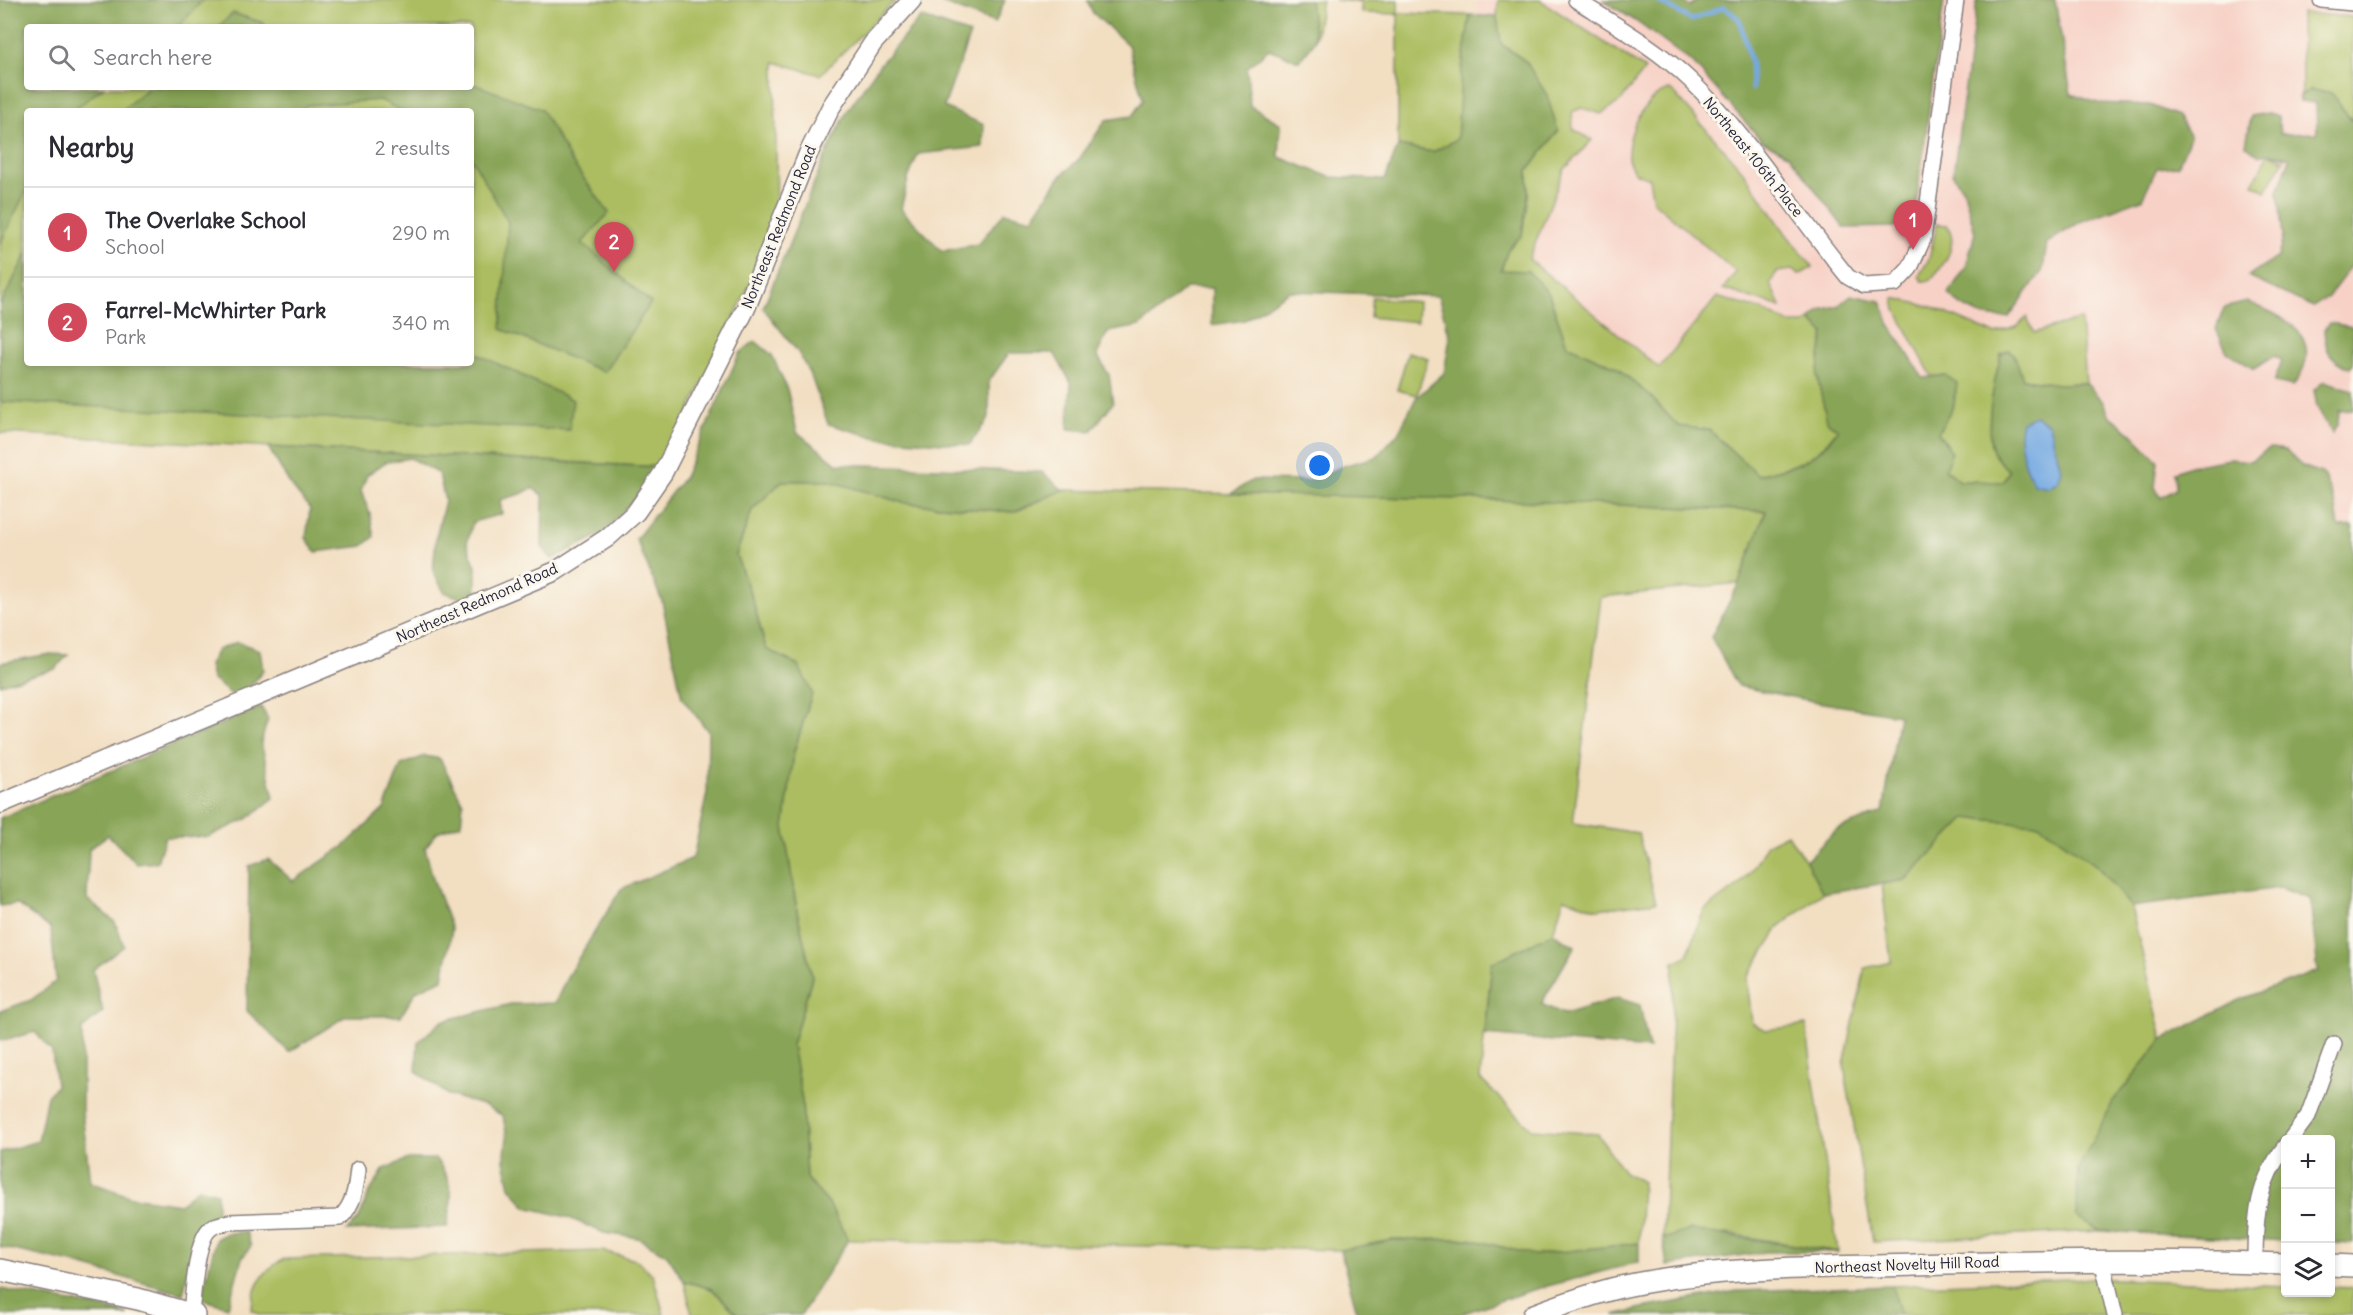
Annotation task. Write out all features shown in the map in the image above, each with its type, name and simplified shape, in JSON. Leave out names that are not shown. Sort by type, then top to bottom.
[{"type":"main road","name":"Northeast Novelty Hill Road","points":[[1534,1315],[1576,1299],[1615,1288],[1707,1274],[1863,1266],[2102,1260],[2281,1264]]},
{"type":"main road","points":[[2335,1266],[2353,1266]]},
{"type":"main road","points":[[0,1270],[138,1299],[192,1315]]},
{"type":"street","name":"Northeast Redmond Road","points":[[0,804],[556,571],[607,538],[636,512],[663,473],[746,308],[808,154],[831,107],[873,43],[912,0]]},
{"type":"street","name":"Northeast 106th Place","points":[[1576,0],[1666,60],[1692,82],[1731,125],[1848,276],[1864,286],[1895,284],[1910,268],[1923,239],[1956,0]]},
{"type":"street","points":[[2321,0],[2353,3]]},
{"type":"street","points":[[2294,1135],[2307,1116],[2334,1044]]},
{"type":"street","points":[[2255,1262],[2255,1237],[2261,1191],[2264,1181],[2281,1153]]},
{"type":"street","points":[[192,1315],[200,1246],[205,1233],[212,1226],[229,1222],[340,1218],[352,1202],[358,1169]]},
{"type":"street","points":[[2102,1260],[2115,1315]]},
{"type":"shaded area","points":[[1477,0],[2353,0],[2353,542],[1469,499]]},
{"type":"green space","points":[[0,0],[896,0],[820,75],[775,62],[777,227],[663,467],[0,433]]},
{"type":"green space","points":[[0,0],[203,0],[181,24],[24,24],[24,90],[100,90],[78,108],[24,108],[24,195],[0,244]]},
{"type":"green space","points":[[934,0],[1005,0],[995,23]]},
{"type":"green space","points":[[1087,0],[1310,0],[1315,41],[1299,61],[1269,49],[1247,68],[1250,106],[1281,124],[1279,157],[1330,177],[1385,180],[1398,146],[1433,152],[1457,139],[1461,75],[1470,15],[1497,17],[1501,44],[1526,62],[1547,95],[1558,131],[1528,171],[1528,195],[1522,235],[1508,249],[1501,270],[1528,271],[1549,294],[1567,345],[1616,367],[1651,397],[1678,426],[1709,430],[1758,475],[1794,466],[1812,457],[1829,442],[1838,430],[1827,421],[1817,376],[1824,333],[1810,320],[1820,310],[1838,306],[1851,295],[1881,301],[1890,325],[1923,378],[1945,375],[1957,383],[1954,404],[1938,433],[1952,452],[1945,469],[1960,481],[2003,482],[2009,471],[1997,459],[1992,447],[1989,421],[2001,354],[2009,350],[2014,354],[2023,379],[2058,384],[2086,383],[2103,402],[2110,416],[2130,432],[2158,461],[2155,487],[2161,498],[2176,489],[2175,472],[2190,466],[2230,459],[2250,461],[2270,448],[2285,450],[2303,467],[2322,473],[2335,502],[2339,527],[2353,526],[2353,1244],[2335,1243],[2335,1135],[2281,1135],[2281,1241],[2100,1231],[2077,1217],[2078,1169],[2114,1100],[2163,1039],[2241,999],[2318,971],[2310,899],[2280,888],[2131,907],[2097,866],[2039,824],[1966,818],[1905,880],[1823,893],[1806,861],[1836,830],[1883,812],[1899,715],[1738,686],[1711,637],[1739,583],[1766,511],[1469,499],[1230,494],[1253,480],[1308,481],[1346,465],[1376,457],[1398,433],[1416,398],[1444,373],[1450,337],[1438,296],[1289,291],[1245,320],[1212,325],[1212,288],[1186,288],[1140,326],[1108,332],[1097,355],[1109,375],[1113,403],[1091,431],[1068,429],[1071,383],[1054,353],[1009,353],[989,381],[989,418],[969,445],[877,438],[828,424],[812,379],[798,352],[763,308],[823,161],[848,110],[880,64],[921,17],[970,34],[944,107],[984,125],[983,147],[918,154],[908,179],[901,209],[942,251],[978,244],[1005,212],[1032,219],[1059,178],[1080,158],[1106,120],[1132,116],[1143,100],[1128,45],[1093,13]]},
{"type":"green space","points":[[1310,0],[1322,0],[1315,41]]},
{"type":"green space","points":[[1335,0],[1398,0],[1398,13],[1470,15],[1461,75],[1458,139],[1433,152],[1398,146],[1398,14],[1361,13],[1361,2]]},
{"type":"green space","points":[[1498,0],[1540,0],[1645,69],[1621,101],[1601,114],[1582,108],[1572,112],[1573,129],[1592,140],[1564,170],[1529,259],[1659,368],[1717,297],[1762,310],[1791,324],[1805,324],[1810,320],[1824,333],[1817,376],[1838,429],[1829,441],[1812,456],[1794,465],[1758,475],[1709,430],[1678,426],[1651,397],[1616,367],[1567,345],[1549,294],[1501,271],[1508,249],[1522,235],[1528,195],[1528,171],[1558,131],[1527,62],[1501,44],[1497,17]]},
{"type":"green space","points":[[1603,0],[1680,0],[1690,6],[1697,0],[1944,0],[1914,220],[1893,227],[1844,228],[1789,155],[1761,140],[1694,64]]},
{"type":"green space","points":[[1977,0],[2055,0],[2071,94],[2098,103],[2150,105],[2178,116],[2190,137],[2178,166],[2157,168],[2142,199],[2080,222],[2047,243],[2043,270],[2009,317],[2000,318],[1984,316],[1969,310],[1948,294],[1966,267],[1975,233],[1964,191],[1953,175]]},
{"type":"green space","points":[[233,13],[264,24],[221,24]]},
{"type":"green space","points":[[2301,13],[2353,17],[2353,119],[2310,90],[2299,96],[2302,90]]},
{"type":"green space","points":[[474,84],[541,109],[571,161],[609,213],[582,243],[651,303],[604,372],[501,329],[508,222],[474,162],[474,108],[396,108],[380,100],[307,105],[303,108],[124,108],[146,90],[474,90]]},
{"type":"green space","points":[[1670,90],[1742,170],[1787,235],[1813,267],[1799,275],[1792,270],[1777,272],[1770,284],[1781,307],[1723,289],[1736,272],[1653,201],[1649,178],[1634,172],[1628,157],[1635,125],[1653,99]]},
{"type":"green space","points":[[2310,90],[2330,92],[2351,120],[2353,119],[2353,264],[2328,297],[2313,307],[2248,277],[2278,257],[2283,237],[2278,191],[2290,158],[2269,153],[2258,155],[2246,145],[2251,116],[2267,113],[2278,116],[2280,134],[2317,133],[2316,103],[2300,101],[2299,96]]},
{"type":"green space","points":[[2269,153],[2284,160],[2266,191],[2253,184]]},
{"type":"green space","points":[[1937,224],[1947,225],[1951,233],[1951,248],[1944,262],[1929,281],[1922,281],[1919,276],[1929,259]]},
{"type":"green space","points":[[24,259],[24,366],[474,366],[474,352],[573,400],[569,430],[0,402],[0,306]]},
{"type":"green space","points":[[1372,297],[1418,302],[1417,322],[1370,317]]},
{"type":"green space","points":[[1894,298],[1932,307],[1995,334],[2018,326],[2027,317],[2034,333],[2081,319],[2086,383],[2058,384],[2023,379],[2014,354],[2001,354],[1993,392],[1990,435],[1996,457],[2009,471],[2003,482],[1960,481],[1945,468],[1937,433],[1954,404],[1945,375],[1932,377],[1896,310]]},
{"type":"green space","points":[[2247,302],[2277,315],[2299,332],[2305,343],[2306,356],[2303,370],[2293,386],[2274,382],[2282,360],[2274,356],[2254,369],[2227,352],[2216,329],[2224,308]]},
{"type":"green space","points":[[2329,323],[2353,327],[2353,365],[2349,368],[2329,353],[2324,329]]},
{"type":"green space","points":[[755,341],[772,355],[787,389],[797,432],[838,464],[1042,472],[1063,490],[1014,512],[904,503],[830,481],[782,481],[752,510],[736,555],[753,601],[766,649],[798,665],[812,693],[794,752],[784,827],[797,911],[812,977],[792,1045],[802,1101],[806,1178],[829,1204],[848,1240],[801,1315],[738,1315],[712,1289],[684,1281],[667,1255],[638,1238],[604,1233],[567,1217],[526,1207],[510,1187],[504,1161],[507,1138],[503,1116],[486,1106],[448,1095],[416,1071],[418,1042],[442,1021],[511,1004],[555,1003],[568,975],[621,889],[693,858],[707,793],[708,731],[682,698],[662,601],[636,539],[684,477],[739,354]]},
{"type":"green space","points":[[1408,352],[1428,358],[1417,395],[1397,390]]},
{"type":"green space","points":[[2324,381],[2353,390],[2353,410],[2339,411],[2338,423],[2332,433],[2317,407],[2314,390]]},
{"type":"green space","points":[[268,447],[657,467],[645,488],[602,534],[552,559],[542,547],[543,495],[532,488],[500,500],[502,514],[473,522],[467,543],[476,567],[476,591],[460,598],[444,592],[433,571],[436,537],[445,501],[439,474],[410,458],[386,462],[367,475],[361,491],[370,514],[374,537],[363,546],[316,552],[306,538],[310,509],[290,484]]},
{"type":"green space","points":[[782,481],[830,481],[904,503],[1014,512],[1063,490],[1469,499],[1766,511],[1739,583],[1601,597],[1573,823],[1638,833],[1656,902],[1597,909],[1564,898],[1553,933],[1492,963],[1480,1079],[1532,1129],[1598,1134],[1624,1172],[1642,1182],[1639,1243],[1534,1255],[1470,1239],[1393,1240],[1340,1250],[848,1240],[829,1204],[806,1179],[802,1101],[792,1045],[812,977],[797,911],[784,827],[794,752],[812,693],[798,665],[766,649],[753,601],[736,555],[752,510]]},
{"type":"green space","points":[[237,642],[260,650],[263,671],[250,687],[232,695],[212,679],[209,665],[217,650]]},
{"type":"green space","points":[[50,654],[68,655],[55,669],[0,684],[0,663]]},
{"type":"green space","points":[[261,707],[268,719],[261,742],[274,798],[247,819],[208,837],[165,837],[157,862],[137,864],[108,835],[89,849],[87,899],[115,922],[124,946],[93,970],[103,1012],[82,1029],[82,1111],[90,1182],[132,1197],[180,1204],[198,1188],[217,1193],[217,1215],[197,1230],[183,1294],[72,1263],[0,1247],[0,1152],[38,1141],[47,1096],[56,1086],[52,1051],[35,1032],[0,1041],[0,1011],[31,1000],[56,981],[51,929],[17,904],[0,906],[0,818]]},
{"type":"green space","points":[[425,756],[440,759],[463,803],[461,824],[437,832],[425,848],[434,882],[452,929],[443,979],[416,991],[401,1016],[346,1016],[289,1052],[247,1011],[249,866],[268,859],[293,881],[344,846],[384,809],[401,765]]},
{"type":"green space","points":[[1966,818],[2039,824],[2097,866],[2131,907],[2163,1039],[2114,1100],[2077,1216],[2100,1231],[1873,1242],[1844,1065],[1865,968],[1891,962],[1882,884],[1905,880]]},
{"type":"green space","points":[[1787,834],[1806,861],[1823,893],[1780,926],[1747,978],[1752,1023],[1765,1030],[1806,1025],[1838,1252],[1730,1234],[1663,1239],[1674,962],[1687,956],[1704,910],[1738,886],[1752,870],[1767,844]]},
{"type":"green space","points":[[1553,933],[1575,946],[1541,1004],[1564,1014],[1618,998],[1640,1005],[1649,1049],[1485,1035],[1492,963]]},
{"type":"green space","points":[[408,1159],[436,1159],[447,1176],[451,1199],[447,1227],[347,1231],[359,1218],[369,1193],[384,1169]]},
{"type":"green space","points":[[1690,1230],[1838,1252],[1765,1252],[1667,1266],[1663,1239]]},
{"type":"green space","points":[[246,1232],[251,1246],[242,1258],[228,1307],[201,1299],[216,1239],[226,1233]]},
{"type":"green space","points":[[1470,1239],[1534,1255],[1639,1243],[1639,1262],[1529,1291],[1458,1315],[1358,1315],[1340,1250],[1393,1240]]},
{"type":"green space","points":[[603,1251],[636,1260],[653,1275],[664,1315],[261,1315],[252,1310],[254,1293],[260,1280],[270,1268],[284,1259]]},
{"type":"green space","points":[[2093,1278],[2281,1286],[2281,1297],[2335,1297],[2335,1287],[2353,1288],[2353,1315],[1901,1315],[1892,1286]]},
{"type":"green space","points":[[684,1281],[712,1289],[738,1315],[692,1315]]},
{"type":"green space","points":[[1892,1286],[1901,1315],[1614,1315],[1737,1291]]},
{"type":"green space","points":[[0,1289],[109,1309],[128,1315],[0,1315]]},
{"type":"water","points":[[2035,416],[2049,424],[2061,469],[2057,482],[2048,487],[2034,484],[2027,470],[2021,445],[2022,422]]},
{"type":"waterway","points":[[1656,0],[1692,20],[1724,7],[1739,19],[1751,62],[1752,89]]},
{"type":"place","name":"The Overlake School","points":[[1913,250]]},
{"type":"place","name":"Farrel-McWhirter Park","points":[[614,272]]}]
